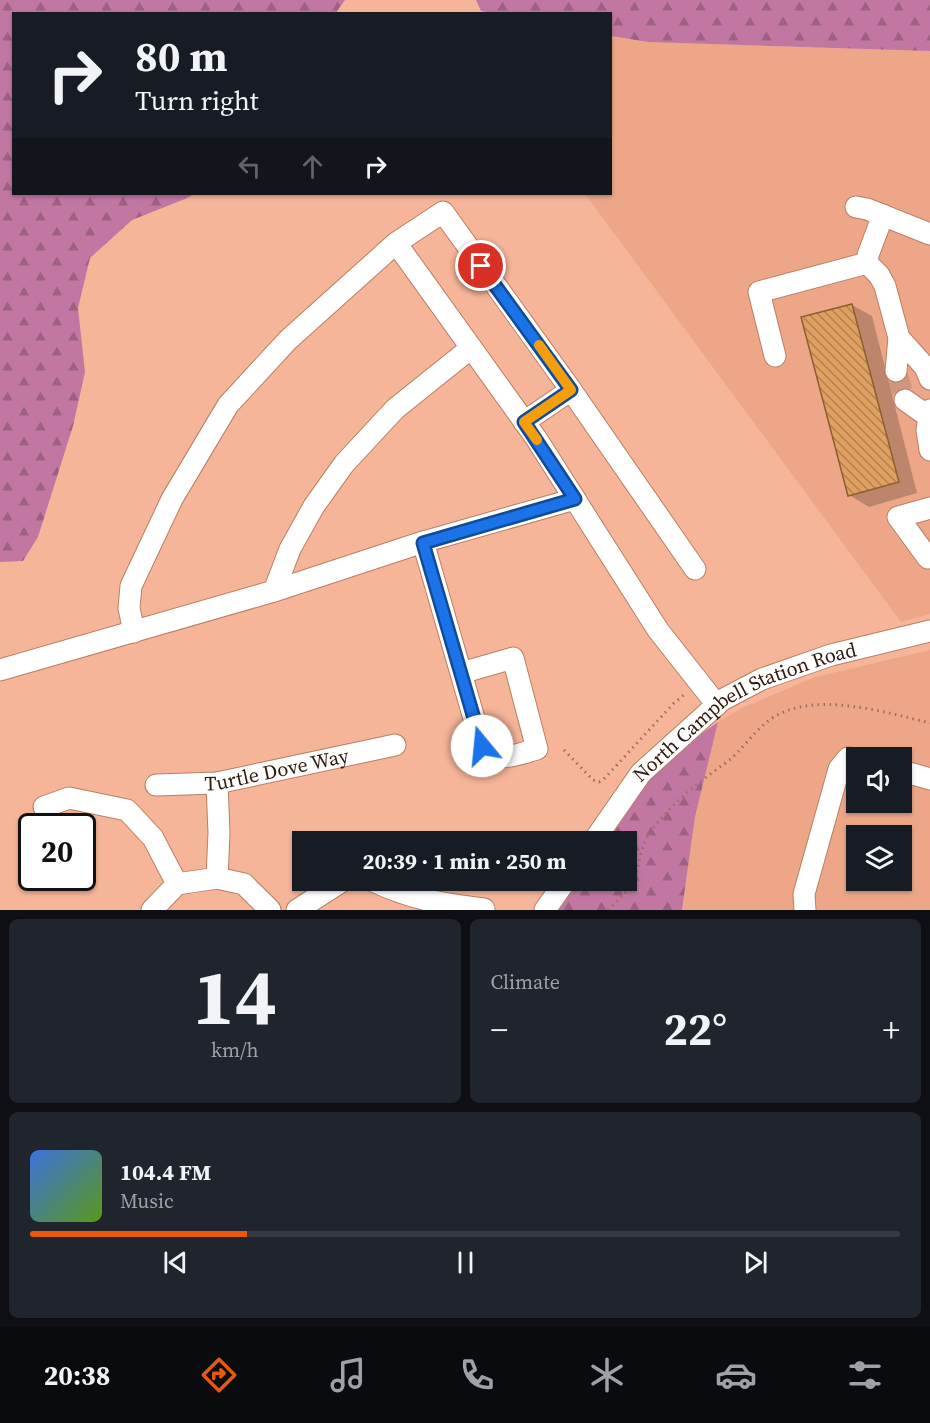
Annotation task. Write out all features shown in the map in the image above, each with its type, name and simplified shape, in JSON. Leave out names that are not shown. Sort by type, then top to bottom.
[{"type":"street","points":[[856,207],[930,234]]},
{"type":"street","points":[[134,632],[129,608],[131,586],[172,499],[228,405],[288,340],[396,243],[443,212],[571,390],[695,569]]},
{"type":"street","points":[[867,263],[883,215]]},
{"type":"street","points":[[396,243],[524,422],[652,622],[717,705]]},
{"type":"street","points":[[867,263],[879,275],[885,286],[899,338],[896,370]]},
{"type":"street","points":[[775,356],[759,292],[867,263]]},
{"type":"street","points":[[899,338],[925,367],[930,379]]},
{"type":"street","points":[[274,591],[290,549],[304,523],[344,464],[395,409],[471,348]]},
{"type":"street","points":[[524,422],[571,390]]},
{"type":"street","points":[[905,400],[929,414],[927,440],[930,450]]},
{"type":"street","points":[[0,670],[274,591],[423,543],[575,499]]},
{"type":"street","points":[[930,508],[898,517],[928,558],[930,557]]},
{"type":"street","points":[[423,543],[482,746],[494,756],[504,758],[537,749],[513,658],[461,673]]},
{"type":"street","name":"North Campbell Station Road","points":[[601,831],[641,773],[722,700],[762,679],[831,655],[930,631]]},
{"type":"street","name":"Turtle Dove Way","points":[[156,785],[217,783],[395,745]]},
{"type":"street","points":[[805,910],[804,894],[839,769],[846,760]]},
{"type":"street","points":[[912,774],[930,779]]},
{"type":"street","points":[[216,878],[219,833],[217,783]]},
{"type":"street","points":[[44,807],[69,798],[127,810],[153,838],[177,884]]},
{"type":"street","points":[[152,910],[177,884],[216,878],[244,884],[270,910]]},
{"type":"street","points":[[297,910],[327,891]]},
{"type":"street","points":[[396,891],[438,904],[484,909]]},
{"type":"street","points":[[545,910],[558,891]]},
{"type":"path","points":[[564,750],[593,780],[599,782],[674,703],[699,683]]},
{"type":"path","points":[[608,910],[627,892],[647,837],[656,825],[680,799],[732,758],[772,718],[790,710],[828,704],[930,723]]},
{"type":"shaded area","points":[[612,36],[648,42],[930,51],[930,614],[901,622],[586,195],[612,195]]},
{"type":"shaded area","points":[[930,650],[930,910],[682,910],[695,817],[718,722],[742,708],[815,677]]},
{"type":"green space","points":[[0,0],[345,0],[336,12],[12,12],[12,195],[192,195],[132,220],[90,258],[78,308],[85,372],[73,426],[38,537],[23,561],[0,562]]},
{"type":"green space","points":[[476,0],[930,0],[930,51],[648,42],[612,36],[612,12],[481,11]]},
{"type":"green space","points":[[718,722],[695,817],[682,910],[557,910],[570,891],[637,891],[637,831],[611,831],[642,785],[668,757]]},
{"type":"building","points":[[852,304],[899,482],[848,496],[801,317]]},
{"type":"tunnel","points":[[896,371],[905,400]]},
{"type":"slow traffic","points":[[537,440],[524,422],[571,390],[539,345]]},
{"type":"route","points":[[481,266],[571,390],[524,422],[575,499],[423,543],[482,746]]}]
